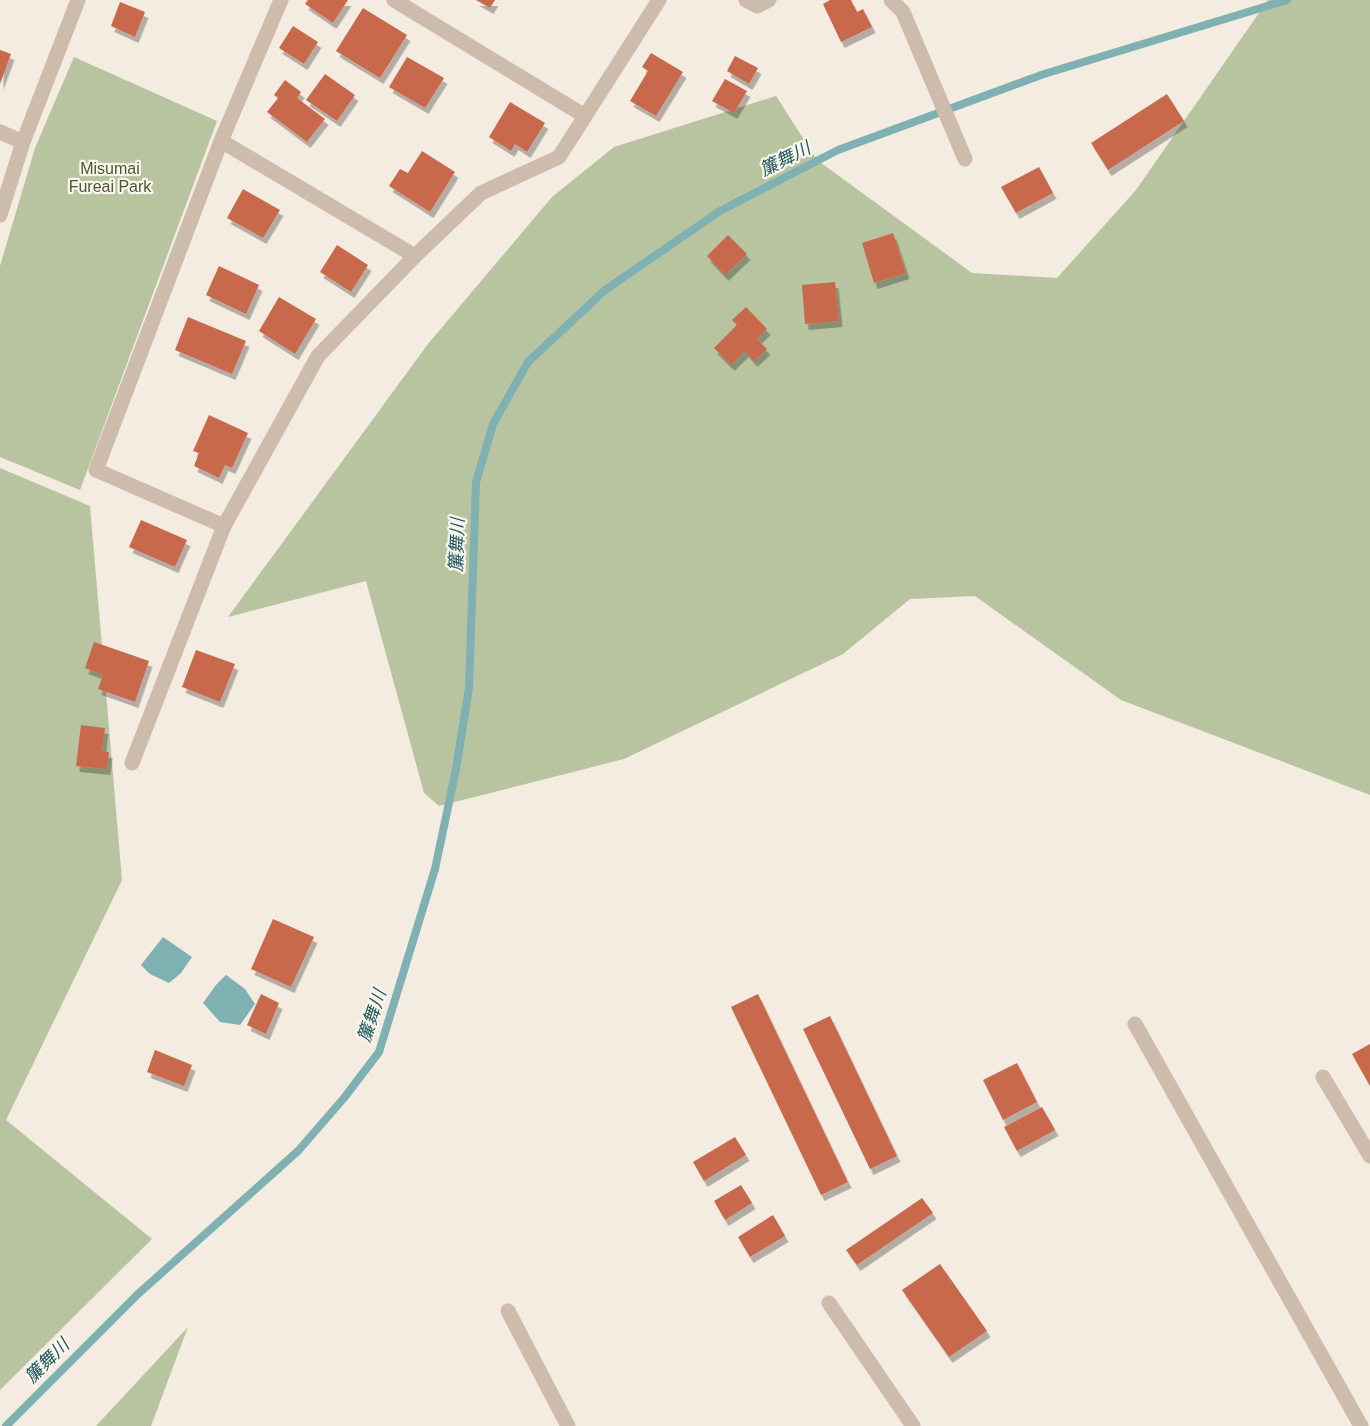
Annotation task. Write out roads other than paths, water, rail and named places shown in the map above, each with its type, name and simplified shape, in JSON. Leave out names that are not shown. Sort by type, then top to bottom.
[{"type":"street","points":[[0,215],[23,142],[78,0]]},
{"type":"street","points":[[224,526],[96,470],[221,141],[281,0]]},
{"type":"street","points":[[394,0],[585,116]]},
{"type":"street","points":[[132,763],[224,526],[318,356],[416,255],[482,193],[559,157],[659,0]]},
{"type":"street","points":[[746,0],[757,6],[769,0]]},
{"type":"street","points":[[891,0],[903,12],[965,159]]},
{"type":"street","points":[[0,132],[23,142]]},
{"type":"street","points":[[221,141],[416,255]]},
{"type":"street","points":[[1135,1024],[1361,1426]]},
{"type":"street","points":[[1323,1077],[1370,1156]]},
{"type":"street","points":[[829,1303],[914,1426]]},
{"type":"street","points":[[508,1311],[568,1426]]},
{"type":"water","points":[[163,937],[192,957],[181,973],[169,983],[150,974],[141,965]]},
{"type":"water","points":[[226,975],[245,989],[255,1004],[240,1025],[220,1022],[203,1003]]},
{"type":"waterway","name":"簾舞川","points":[[6,1426],[138,1294],[298,1151],[344,1098],[379,1052],[435,869],[456,769],[469,688],[476,482],[493,424],[528,362],[605,290],[720,211],[838,150],[1044,74],[1287,0]]},
{"type":"park label","name":"Misumai Fureai Park","points":[[110,177]]}]
